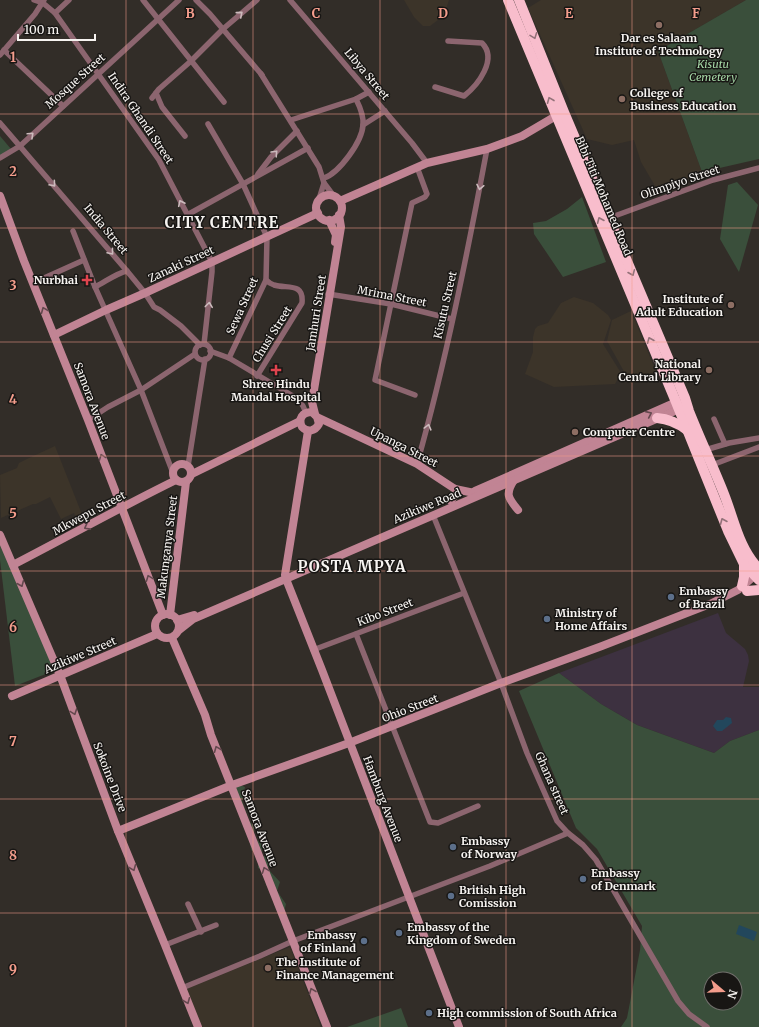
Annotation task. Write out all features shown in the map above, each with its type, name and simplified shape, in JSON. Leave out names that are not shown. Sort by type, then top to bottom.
[{"type":"highway","name":"Bibi Titi Mohamed Road","points":[[508,0],[609,218],[682,404],[687,430],[728,531],[744,564],[758,576]]},
{"type":"highway","name":"Bibi Titi Mohamed Road","points":[[520,0],[560,114],[682,404],[706,450],[725,495],[744,548],[758,576]]},
{"type":"highway","points":[[657,418],[669,419],[687,430]]},
{"type":"highway","points":[[744,564],[744,588],[759,590]]},
{"type":"street","name":"Indira Ghandi Street","points":[[34,0],[44,2],[55,13],[161,162],[212,262]]},
{"type":"street","points":[[55,13],[69,0]]},
{"type":"street","points":[[143,0],[224,102]]},
{"type":"street","name":"Mosque Street","points":[[0,158],[20,146],[179,0]]},
{"type":"street","points":[[196,0],[223,29],[262,76],[308,148],[319,167],[324,181],[342,208],[339,215],[335,219],[329,220],[322,218],[318,213],[316,206],[324,181],[335,172],[357,142],[363,125],[360,107],[356,99]]},
{"type":"street","points":[[152,98],[223,29],[257,0]]},
{"type":"street","name":"Libya Street","points":[[290,0],[385,111],[427,163]]},
{"type":"street","points":[[0,55],[44,2]]},
{"type":"street","points":[[435,87],[461,96],[465,95],[476,84],[487,65],[488,53],[482,43],[448,41]]},
{"type":"street","points":[[4,50],[63,106]]},
{"type":"street","points":[[291,120],[356,99],[369,92]]},
{"type":"street","points":[[156,93],[162,107],[185,136]]},
{"type":"street","points":[[363,125],[385,111]]},
{"type":"street","points":[[319,200],[326,195],[336,198],[427,163],[487,149],[522,136],[560,114]]},
{"type":"street","name":"India Street","points":[[0,123],[127,271],[145,293],[154,307],[181,326],[202,344]]},
{"type":"street","points":[[208,124],[243,184],[267,237]]},
{"type":"street","points":[[255,177],[271,157],[297,131]]},
{"type":"street","points":[[187,215],[308,148]]},
{"type":"street","name":"Kisutu Street","points":[[417,464],[432,412],[464,268],[487,149]]},
{"type":"street","points":[[415,395],[375,380],[412,204],[425,197],[427,194],[417,167]]},
{"type":"street","name":"Olimpiyo Street","points":[[609,218],[712,180],[759,168]]},
{"type":"street","name":"Samora Avenue","points":[[0,196],[121,507],[170,616]]},
{"type":"street","name":"Zanaki Street","points":[[54,335],[318,213]]},
{"type":"street","name":"Jamhuri Street","points":[[313,416],[308,403],[341,227],[339,215]]},
{"type":"street","name":"Jamhuri Street","points":[[329,220],[336,235],[329,294]]},
{"type":"street","points":[[73,231],[95,287],[141,390],[175,476],[181,482],[186,482],[190,479],[192,474],[300,421]]},
{"type":"street","name":"Sewa Street","points":[[229,358],[266,280],[267,237]]},
{"type":"street","points":[[33,283],[84,260]]},
{"type":"street","points":[[202,344],[212,272],[212,262]]},
{"type":"street","points":[[95,287],[113,278],[119,273],[127,271]]},
{"type":"street","name":"Chusi Street","points":[[257,376],[302,303],[301,294],[295,287],[274,285],[266,280]]},
{"type":"street","name":"Mrima Street","points":[[329,294],[391,304],[452,319]]},
{"type":"street","points":[[88,420],[108,407],[141,390],[195,354],[196,347],[202,344],[208,346],[210,350],[229,358],[298,399],[313,416],[316,428],[308,431]]},
{"type":"street","points":[[192,474],[191,469],[188,466],[205,359],[209,356],[210,350]]},
{"type":"street","points":[[195,354],[197,357],[205,359]]},
{"type":"street","name":"Azikiwe Road","points":[[179,630],[193,619],[451,501],[514,480],[657,418],[682,404]]},
{"type":"street","name":"Azikiwe Road","points":[[170,616],[190,617],[433,515],[477,493],[682,404]]},
{"type":"street","points":[[308,431],[302,427],[300,421],[302,415],[313,416]]},
{"type":"street","name":"Upanga Street","points":[[313,416],[330,422],[417,464],[455,489],[477,493]]},
{"type":"street","points":[[714,419],[725,444]]},
{"type":"street","points":[[286,577],[308,431]]},
{"type":"street","points":[[706,450],[725,444],[759,438]]},
{"type":"street","points":[[712,465],[759,447]]},
{"type":"street","name":"Mkwepu Street","points":[[13,565],[92,524],[175,476],[177,465],[183,464],[188,466]]},
{"type":"street","points":[[514,480],[508,495],[518,510]]},
{"type":"street","name":"Makunganya Street","points":[[170,616],[186,482]]},
{"type":"street","points":[[451,501],[455,495],[455,489]]},
{"type":"street","name":"Ghana street","points":[[433,515],[501,683],[527,753],[557,821],[568,833],[583,845],[596,860],[678,1001],[689,1014],[706,1027]]},
{"type":"street","name":"Sokoine Drive","points":[[0,535],[60,675],[118,832],[198,1027]]},
{"type":"street","name":"Ohio Street","points":[[118,832],[232,785],[349,743],[501,683],[710,604],[744,588],[758,576]]},
{"type":"street","name":"Hamburg Avenue","points":[[286,577],[459,1027]]},
{"type":"street","name":"Kibo Street","points":[[313,650],[464,593]]},
{"type":"street","points":[[170,616],[179,630],[172,638],[165,639],[157,634],[155,624],[159,617],[170,616]]},
{"type":"street","name":"Azikiwe Street","points":[[12,696],[157,634]]},
{"type":"street","points":[[356,634],[430,822],[438,823],[478,806]]},
{"type":"street","name":"Samora Avenue","points":[[172,638],[205,715],[211,735],[327,1027]]},
{"type":"street","points":[[182,988],[254,959],[293,941],[490,866],[568,833]]},
{"type":"street","points":[[188,904],[201,932]]},
{"type":"street","points":[[165,945],[216,925]]},
{"type":"shaded area","points":[[404,0],[449,0],[443,19],[438,20],[430,26],[423,26],[414,17]]},
{"type":"shaded area","name":"College of Business Education","points":[[541,0],[746,0],[658,51],[702,172],[658,191],[641,162],[634,140],[612,145],[587,139],[528,8]]},
{"type":"shaded area","points":[[574,297],[593,303],[608,315],[611,320],[603,344],[621,373],[615,384],[554,387],[525,374],[533,352],[533,337],[535,329],[538,326],[548,323],[561,303]]},
{"type":"shaded area","points":[[631,311],[657,374],[631,384],[607,341],[612,320]]},
{"type":"shaded area","points":[[55,446],[85,522],[76,526],[75,522],[77,521],[74,513],[61,519],[50,497],[1,518],[0,475],[17,468],[19,463]]},
{"type":"shaded area","points":[[718,613],[726,633],[745,649],[748,655],[749,661],[743,687],[759,687],[759,730],[730,741],[714,753],[637,725],[601,704],[559,673]]},
{"type":"shaded area","name":"The Institute of Finance Management","points":[[290,947],[321,1027],[201,1027],[186,989]]},
{"type":"green space","name":"Kisutu Cemetery","points":[[746,0],[759,0],[759,159],[702,172],[658,51]]},
{"type":"green space","points":[[0,136],[11,149],[0,156]]},
{"type":"green space","points":[[737,182],[758,205],[739,272],[720,239],[728,185]]},
{"type":"green space","points":[[582,197],[606,262],[563,277],[534,234],[533,223],[546,221],[567,209]]},
{"type":"green space","points":[[0,541],[56,670],[15,686],[0,560]]},
{"type":"green space","points":[[559,673],[601,704],[637,725],[714,753],[730,741],[759,730],[759,1027],[621,1027],[627,1018],[640,950],[642,926],[597,849],[576,828],[519,691]]},
{"type":"green space","points":[[237,784],[245,787],[242,800],[249,821],[255,827],[253,837],[263,845],[261,855],[271,859],[268,869],[280,882],[277,891],[286,904],[283,916],[290,923],[289,933],[285,933],[280,915],[274,904],[273,892],[266,885],[265,871],[258,868],[258,855],[251,850],[249,837],[230,791]]},
{"type":"green space","points":[[401,1008],[408,1027],[347,1027]]},
{"type":"water","points":[[726,717],[731,718],[732,723],[722,731],[717,731],[713,726],[717,720],[723,720]]},
{"type":"water","points":[[739,925],[757,932],[754,941],[736,934]]},
{"type":"place","name":"Dar es Salaam Institute of Technology","points":[[659,25]]},
{"type":"place","name":"College of Business Education","points":[[622,99]]},
{"type":"place","name":"Nurbhai","points":[[87,280]]},
{"type":"place","name":"Institute of Adult Education","points":[[731,305]]},
{"type":"place","name":"Shree Hindu Mandal Hospital","points":[[276,370]]},
{"type":"place","name":"National Central Library","points":[[709,370]]},
{"type":"place","name":"Computer Centre","points":[[575,432]]},
{"type":"place","name":"Embassy of Brazil","points":[[671,597]]},
{"type":"place","name":"Ministry of Home Affairs","points":[[547,619]]},
{"type":"place","name":"Embassy of Norway","points":[[453,847]]},
{"type":"place","name":"Embassy of Denmark","points":[[583,879]]},
{"type":"place","name":"British High Comission","points":[[451,896]]},
{"type":"place","name":"Embassy of the Kingdom of Sweden","points":[[399,933]]},
{"type":"place","name":"Embassy of Finland","points":[[364,941]]},
{"type":"place","name":"The Institute of Finance Management","points":[[268,968]]},
{"type":"place","name":"High commission of South Africa","points":[[429,1013]]},
{"type":"district","name":"CITY CENTRE","points":[[222,223]]},
{"type":"district","name":"POSTA MPYA","points":[[352,567]]}]
